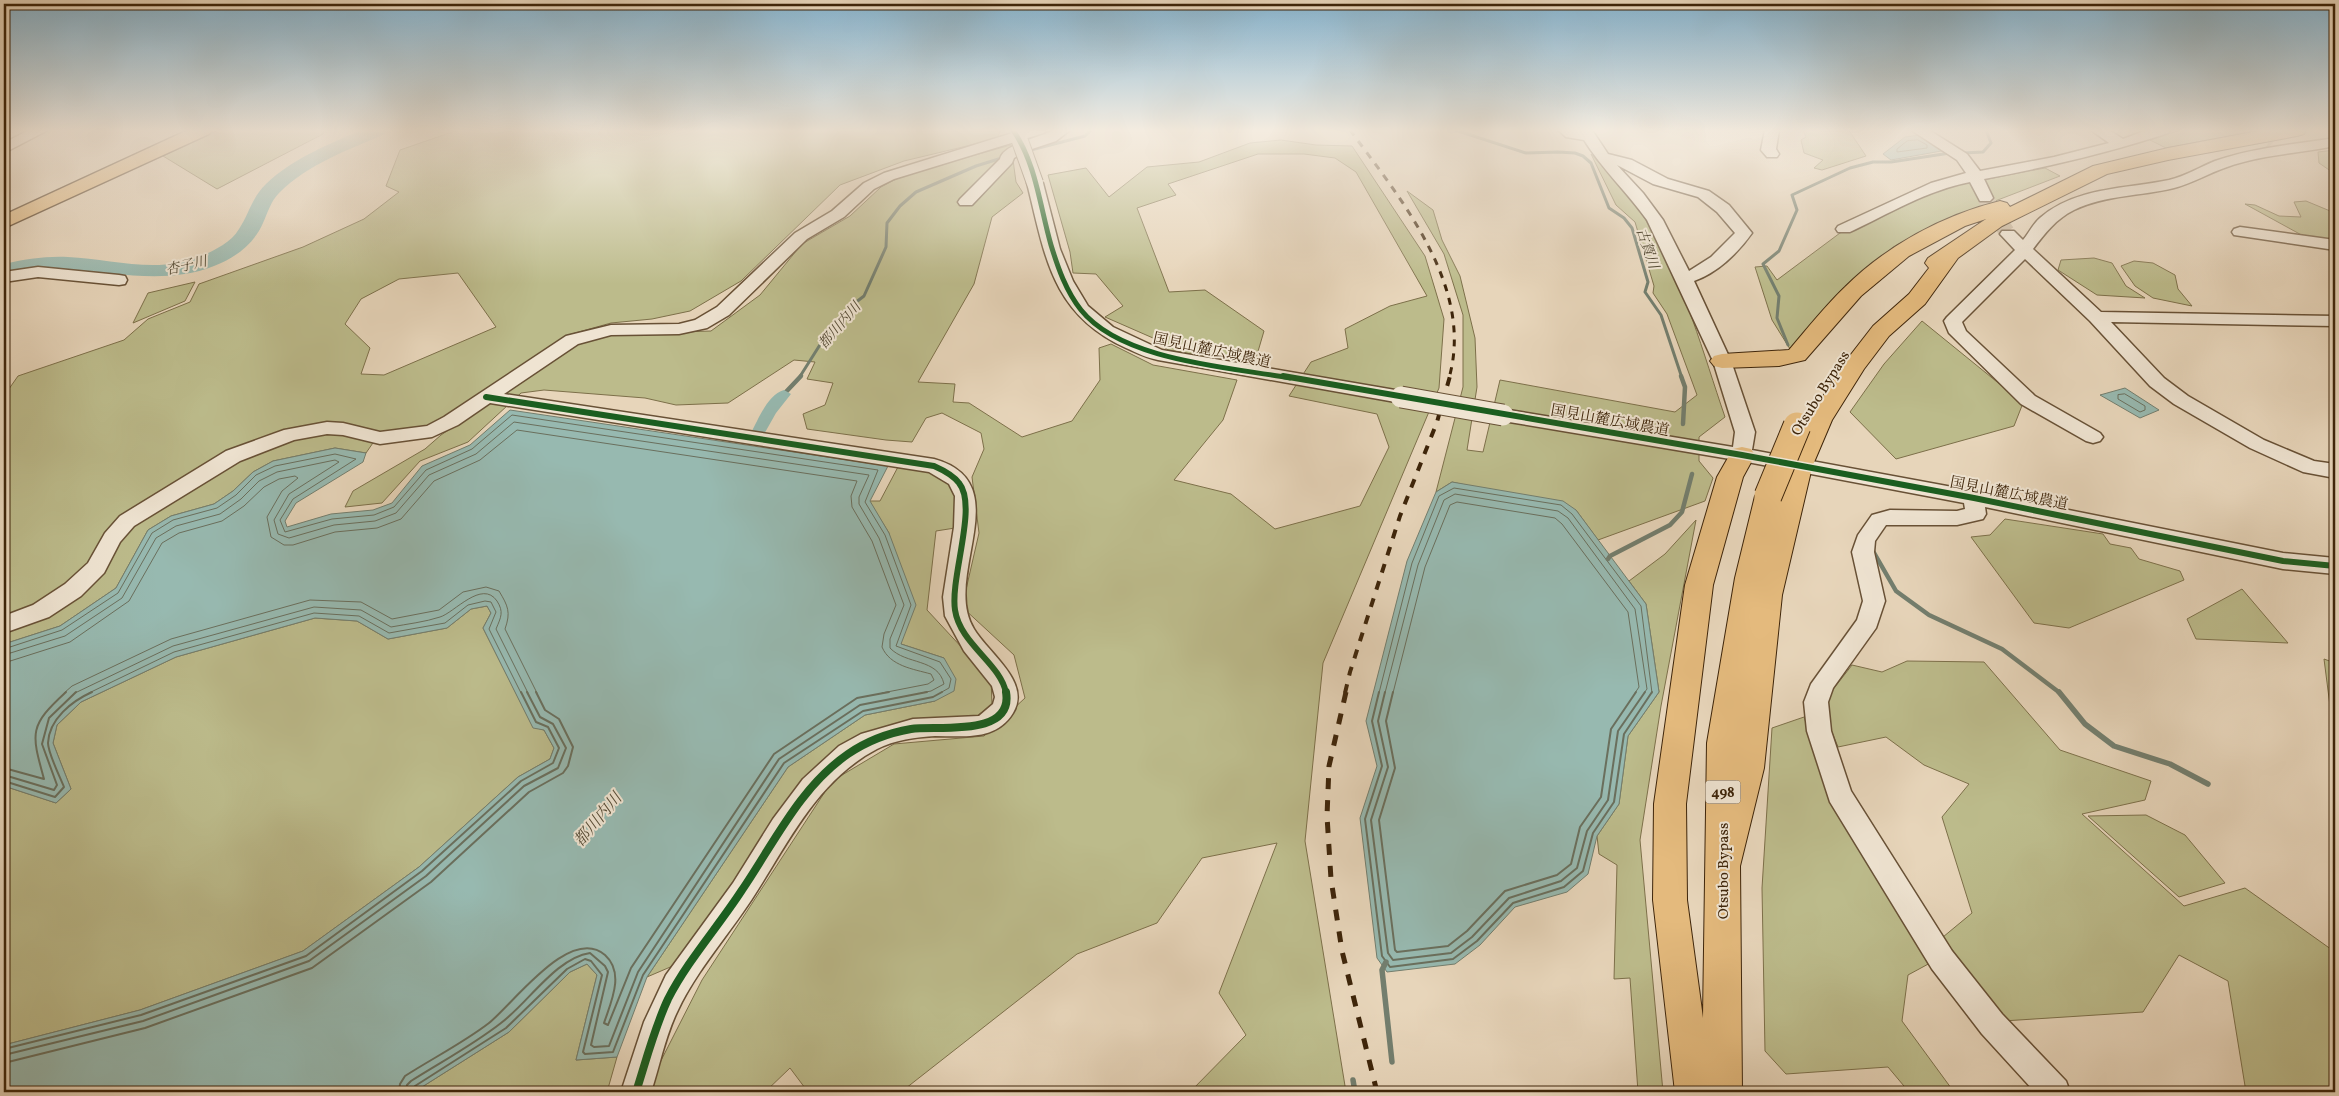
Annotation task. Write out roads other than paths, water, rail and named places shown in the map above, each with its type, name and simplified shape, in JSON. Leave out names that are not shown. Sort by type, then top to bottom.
[{"type":"highway","points":[[1722,361],[1780,359],[1797,355],[1853,291],[1902,251],[1958,222],[2070,181]]},
{"type":"highway","name":"Otsubo Bypass","points":[[1722,1092],[1723,743],[1749,578],[1768,496],[1797,426],[1826,378],[1860,330],[1903,288],[1994,222],[2077,181]]},
{"type":"highway","points":[[1724,863],[1748,768],[1768,595],[1799,467],[1820,420],[1854,366],[1881,331],[1917,299],[1951,252]]},
{"type":"highway","points":[[1694,1092],[1670,900],[1670,804],[1699,586],[1730,477],[1742,455]]},
{"type":"main road","points":[[4,222],[92,181]]},
{"type":"street","points":[[4,625],[41,611],[73,590],[96,568],[112,538],[127,521],[233,456],[256,446],[291,434],[327,428],[343,429],[380,438],[432,431],[451,421],[572,340],[591,334],[629,328],[679,330],[701,324],[723,311],[801,236],[838,214],[869,186],[878,181]]},
{"type":"street","points":[[966,202],[986,181]]},
{"type":"street","name":"国見山麓広域農道","points":[[1034,181],[1058,264],[1070,292],[1082,311],[1130,344],[1158,355],[1742,455],[1974,498],[2283,561],[2335,566]]},
{"type":"street","points":[[1624,181],[1638,196],[1655,220],[1722,361],[1745,432],[1742,455]]},
{"type":"street","points":[[1659,181],[1697,191],[1709,197],[1729,215],[1744,234],[1732,249],[1694,276],[1684,279]]},
{"type":"street","points":[[1844,229],[1936,186],[1952,181]]},
{"type":"street","points":[[1977,181],[1985,198]]},
{"type":"street","points":[[2093,437],[2028,400],[1958,333],[1953,321],[2024,250],[2045,222],[2068,207],[2094,197],[2182,181]]},
{"type":"street","points":[[2240,232],[2335,245]]},
{"type":"street","points":[[2008,234],[2096,317],[2157,382],[2181,400],[2257,444],[2310,467],[2335,471]]},
{"type":"street","points":[[4,277],[38,272],[119,280]]},
{"type":"street","points":[[2096,317],[2335,321]]},
{"type":"street","points":[[486,397],[934,466],[949,473],[962,486],[967,502],[954,593],[955,610],[960,623],[976,650],[1000,677],[1007,694],[1005,705],[997,717],[981,725],[906,729],[879,737],[858,747],[825,773],[798,803],[741,892],[686,966],[666,1002],[636,1092]]},
{"type":"street","points":[[1974,498],[1976,514],[1957,518],[1890,517],[1879,520],[1865,540],[1863,552],[1874,601],[1868,622],[1823,684],[1816,702],[1819,731],[1839,794],[1942,960],[1992,1024],[2055,1092]]},
{"type":"water","points":[[2125,388],[2159,410],[2140,418],[2100,395]]},
{"type":"water","points":[[510,410],[888,466],[870,501],[889,533],[916,605],[901,644],[944,658],[956,679],[954,691],[935,701],[865,715],[788,767],[647,977],[617,1057],[576,1060],[597,975],[587,964],[570,972],[509,1032],[414,1092],[4,1092],[4,1045],[140,1010],[303,951],[419,867],[518,777],[550,759],[554,748],[544,730],[533,728],[483,628],[491,613],[487,606],[471,609],[447,628],[388,639],[357,621],[315,618],[176,657],[81,702],[57,725],[53,743],[71,789],[56,803],[4,786],[4,644],[60,626],[116,588],[148,530],[171,516],[214,504],[233,491],[253,472],[273,461],[335,448],[366,453],[363,462],[296,503],[285,521],[287,527],[331,514],[373,510],[392,503],[422,466],[470,445]]},
{"type":"water","points":[[1452,482],[1563,501],[1576,510],[1646,604],[1659,692],[1628,736],[1619,804],[1597,836],[1588,874],[1567,892],[1515,907],[1480,945],[1455,964],[1387,972],[1377,958],[1360,818],[1377,766],[1366,721],[1407,561],[1436,492]]},
{"type":"waterway","name":"杏子川","points":[[4,270],[30,265],[57,263],[158,271],[174,270],[206,262],[226,252],[244,238],[260,206],[272,189],[281,181]]},
{"type":"waterway","name":"都川内川","points":[[799,378],[823,340],[851,306],[864,296],[886,247],[887,223],[900,206],[916,192],[941,181]]},
{"type":"waterway","name":"古賀川","points":[[1598,181],[1609,208],[1624,218],[1632,228],[1648,282],[1645,292],[1661,315],[1682,378]]},
{"type":"waterway","points":[[1788,345],[1777,318],[1779,296],[1763,264],[1779,251],[1797,210],[1792,195],[1822,181]]},
{"type":"waterway","name":"都川内川","points":[[784,394],[801,376]]},
{"type":"waterway","name":"古賀川","points":[[1681,376],[1685,387],[1683,424]]},
{"type":"waterway","name":"都川内川","points":[[758,433],[770,411],[784,394]]},
{"type":"waterway","name":"古賀川","points":[[1608,559],[1610,556],[1670,525],[1682,512],[1692,474]]},
{"type":"waterway","points":[[1873,551],[1896,591],[1929,615],[2002,649],[2060,693]]},
{"type":"waterway","points":[[2060,693],[2085,724],[2114,746],[2170,764],[2208,784]]},
{"type":"waterway","points":[[1386,962],[1382,970],[1392,1062]]},
{"type":"waterway","points":[[1353,1080],[1355,1092]]},
{"type":"tunnel","points":[[1985,198],[2008,234]]},
{"type":"railway","points":[[1387,181],[1410,214],[1428,245],[1442,277],[1452,310],[1454,344],[1449,378]]},
{"type":"railway","points":[[1345,693],[1400,516],[1437,422],[1450,376]]},
{"type":"railway","points":[[1346,692],[1329,766],[1327,816],[1331,879],[1342,951],[1377,1092]]}]
